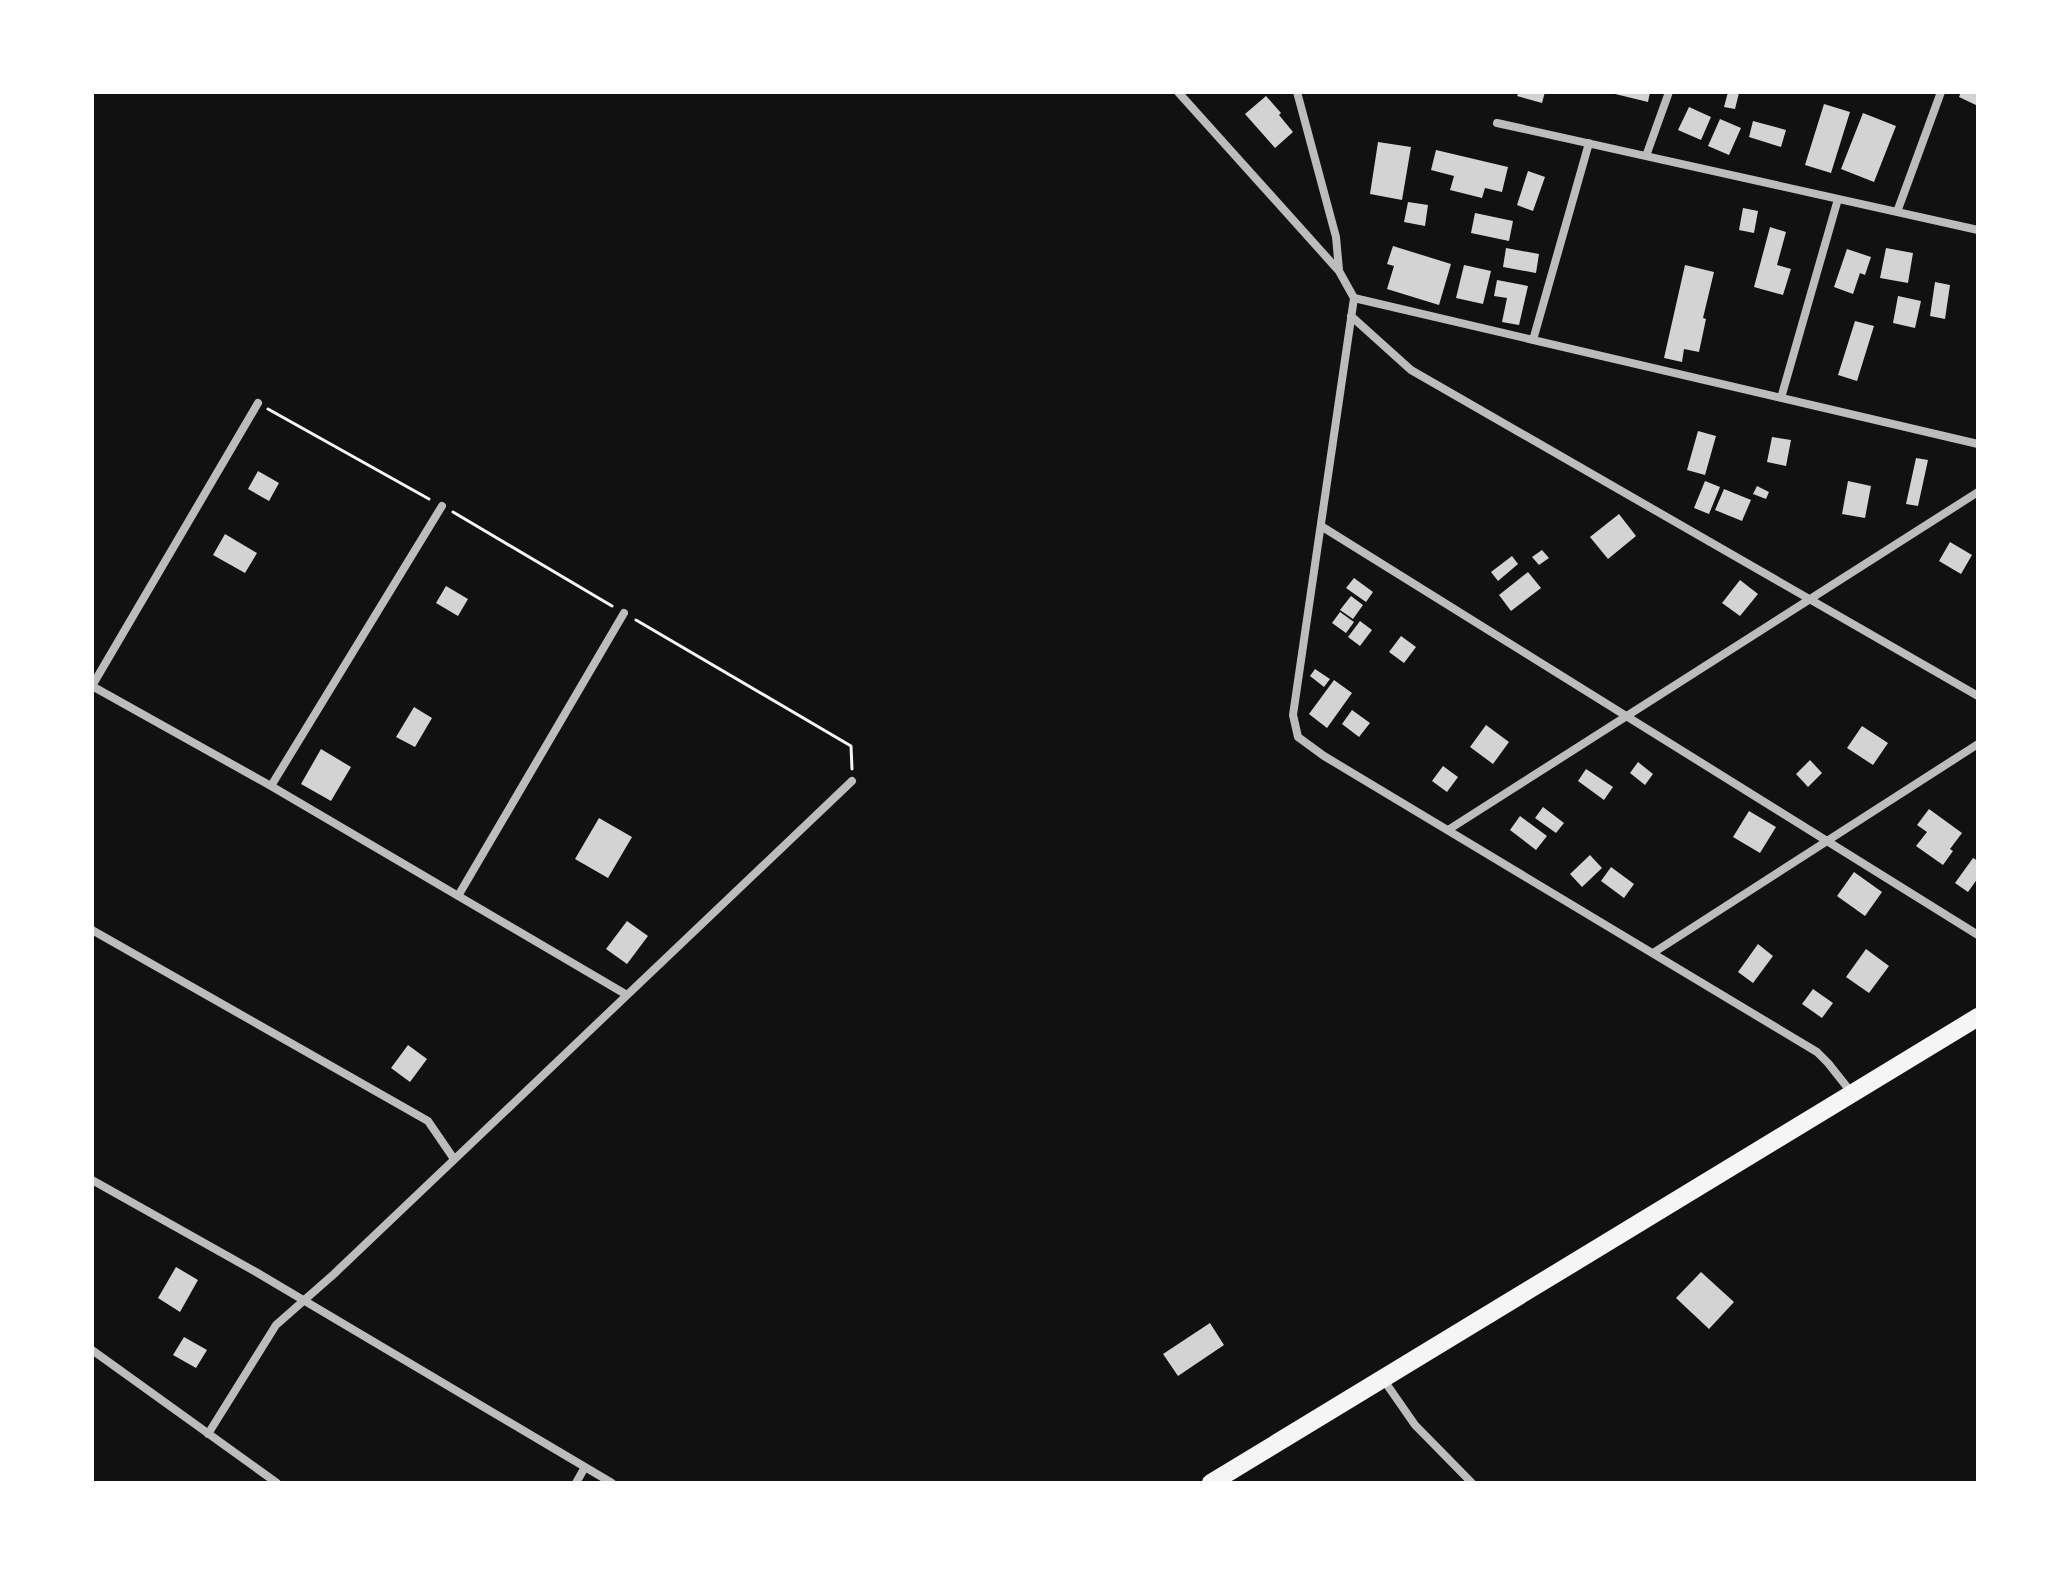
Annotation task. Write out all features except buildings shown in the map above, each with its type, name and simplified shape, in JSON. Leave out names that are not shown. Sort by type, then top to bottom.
[{"type":"main road","points":[[1211,1483],[1978,1017]]},
{"type":"street","points":[[1178,92],[1339,271],[1354,298],[1293,715],[1298,737],[1324,756],[1817,1052],[1852,1093]]},
{"type":"street","points":[[1297,92],[1336,237],[1339,271]]},
{"type":"street","points":[[1646,156],[1669,92]]},
{"type":"street","points":[[1897,212],[1941,92]]},
{"type":"street","points":[[1497,123],[1978,230]]},
{"type":"street","points":[[1533,340],[1589,143]]},
{"type":"street","points":[[1781,398],[1838,199]]},
{"type":"street","points":[[1354,298],[1978,444]]},
{"type":"street","points":[[1351,316],[1411,370],[1978,696]]},
{"type":"street","points":[[258,403],[92,686],[271,786],[627,995]]},
{"type":"street","points":[[1448,830],[1978,492]]},
{"type":"street","points":[[271,786],[442,506]]},
{"type":"street","points":[[1321,526],[1978,935]]},
{"type":"street","points":[[458,896],[624,613]]},
{"type":"street","points":[[1653,953],[1978,744]]},
{"type":"street","points":[[208,1434],[276,1325],[852,781]]},
{"type":"street","points":[[92,930],[428,1121],[454,1159]]},
{"type":"street","points":[[92,1180],[304,1300],[612,1483]]},
{"type":"street","points":[[92,1364],[95,1352],[277,1483]]},
{"type":"street","points":[[1383,1378],[1415,1425],[1472,1483]]},
{"type":"street","points":[[576,1483],[585,1467]]},
{"type":"path","points":[[258,403],[442,506],[851,746],[852,781]]}]
